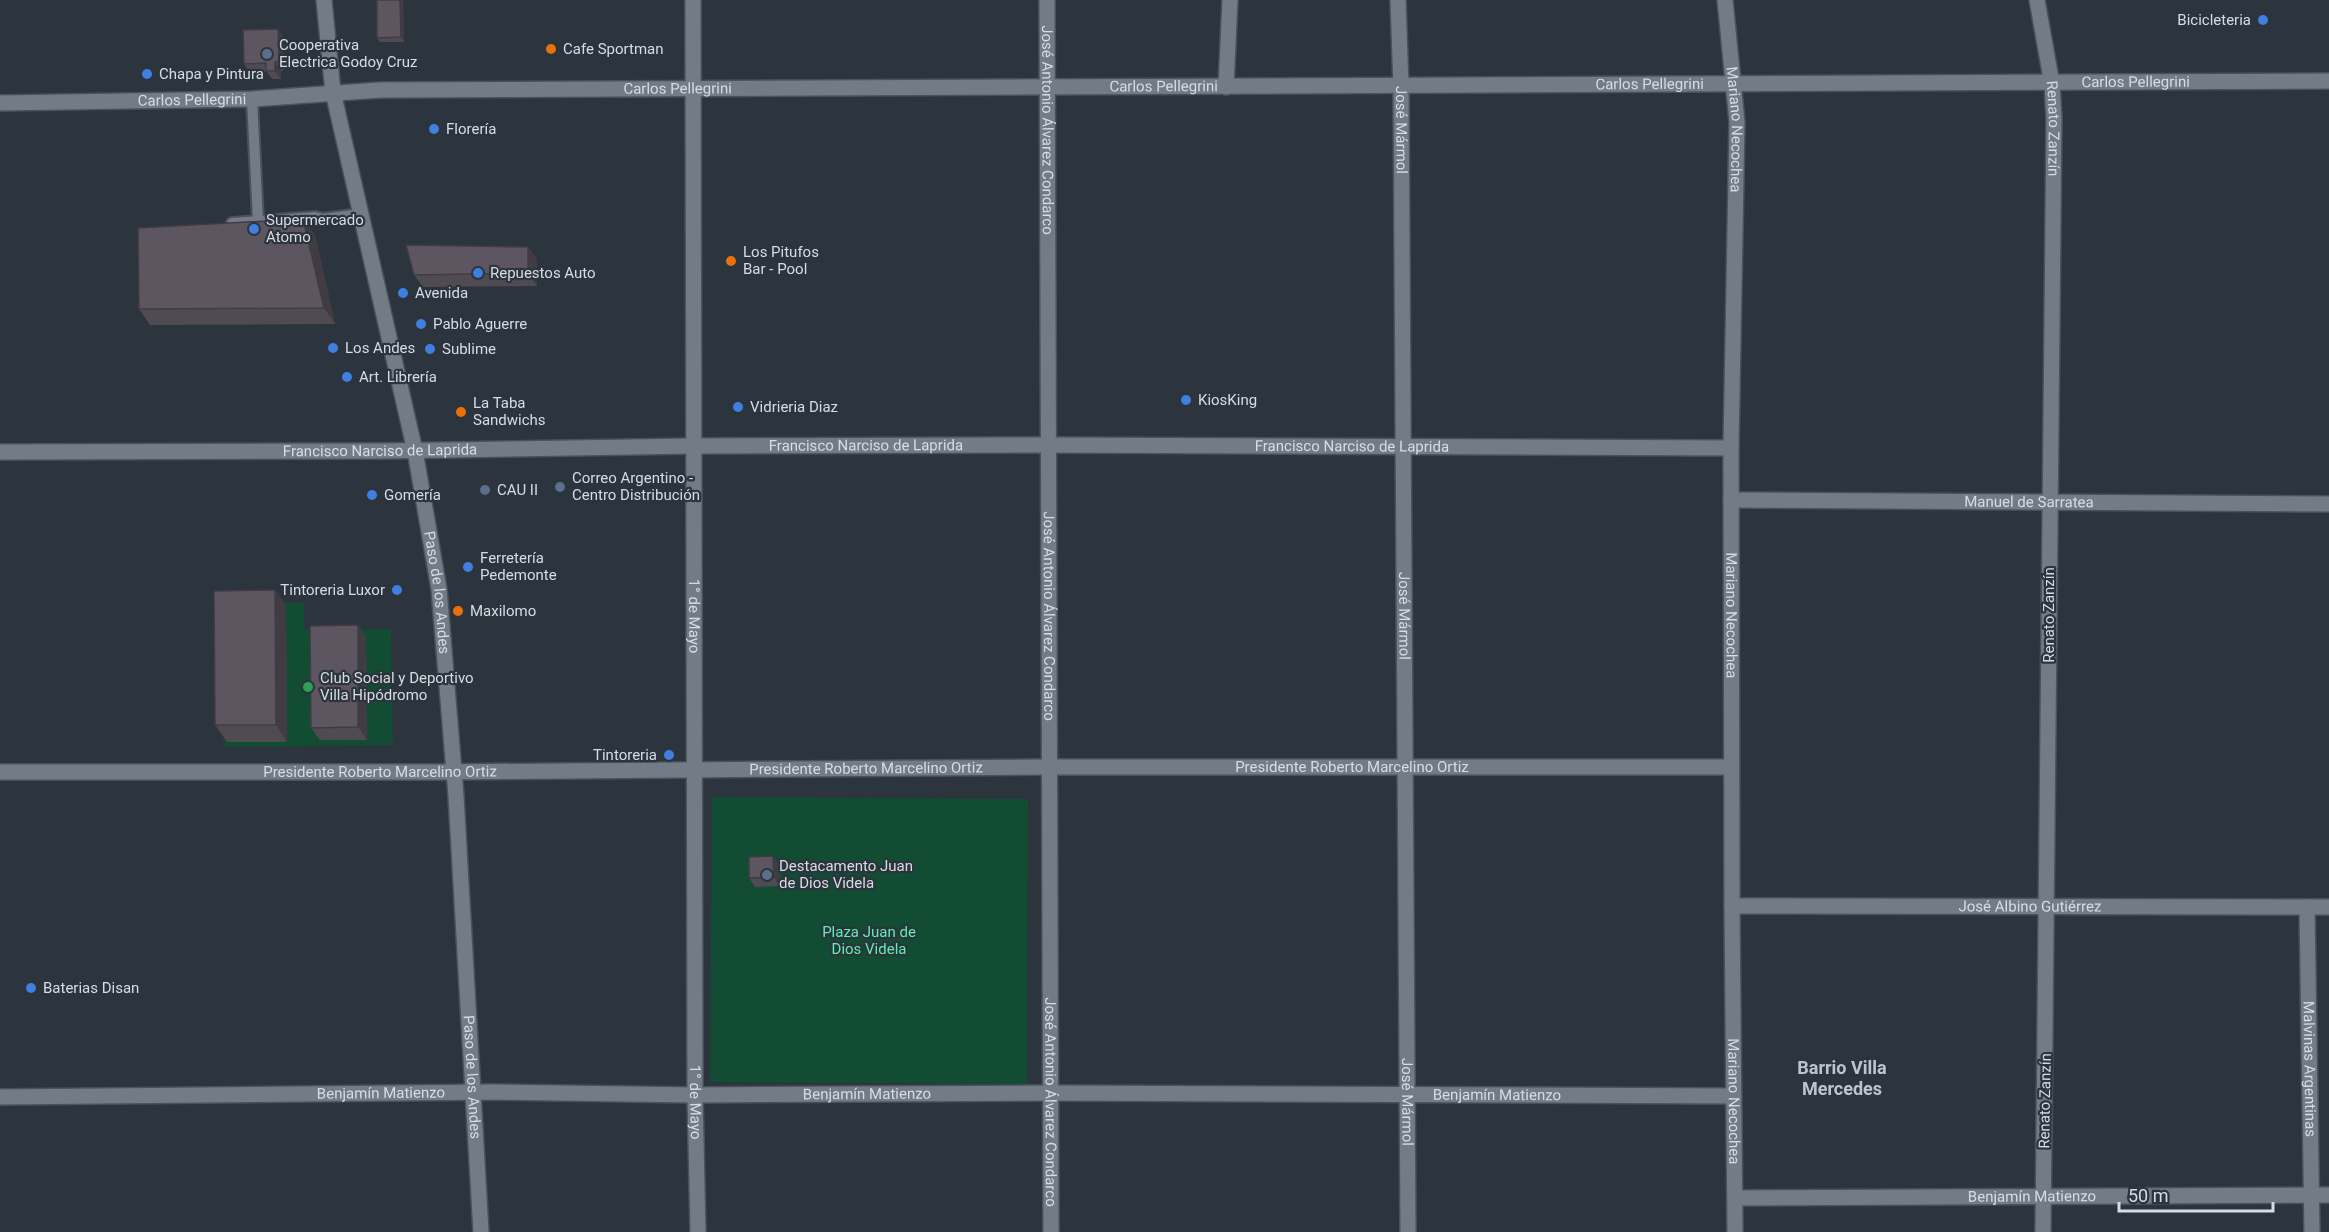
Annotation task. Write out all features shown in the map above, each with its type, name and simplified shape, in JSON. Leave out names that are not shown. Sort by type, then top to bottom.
[{"type":"street","name":"Paso de los Andes","points":[[324,0],[333,92],[415,451],[439,589],[454,772],[481,1232]]},
{"type":"street","name":"1° de Mayo","points":[[693,0],[695,1095],[698,1232]]},
{"type":"street","name":"José Antonio Álvarez Condarco","points":[[1047,0],[1051,1232]]},
{"type":"street","points":[[1226,87],[1230,0]]},
{"type":"street","name":"José Mármol","points":[[1398,0],[1401,86],[1404,446],[1408,1232]]},
{"type":"street","name":"Mariano Necochea","points":[[1725,0],[1737,122],[1731,448],[1735,1232]]},
{"type":"street","name":"Renato Zanzín","points":[[2037,0],[2052,84],[2054,118],[2043,1232]]},
{"type":"street","name":"Carlos Pellegrini","points":[[0,103],[252,99],[380,90],[2329,81]]},
{"type":"street","name":"Francisco Narciso de Laprida","points":[[0,452],[1048,445],[1731,448]]},
{"type":"street","name":"Manuel de Sarratea","points":[[1731,500],[2329,504]]},
{"type":"street","name":"Presidente Roberto Marcelino Ortiz","points":[[0,772],[454,772],[695,768],[1731,767]]},
{"type":"street","name":"José Albino Gutiérrez","points":[[1732,906],[2329,907]]},
{"type":"street","name":"Malvinas Argentinas","points":[[2307,907],[2312,1232]]},
{"type":"street","name":"Benjamín Matienzo","points":[[0,1097],[473,1092],[695,1095],[1051,1093],[1733,1096]]},
{"type":"street","name":"Benjamín Matienzo","points":[[1735,1198],[2329,1195]]},
{"type":"lane","points":[[252,99],[258,221]]},
{"type":"lane","points":[[232,223],[315,217],[324,219],[360,214]]},
{"type":"green space","name":"Club Social y Deportivo Villa Hipódromo","points":[[222,603],[304,603],[304,629],[391,629],[393,745],[225,747]]},
{"type":"green space","name":"Plaza Juan de Dios Videla","points":[[712,797],[1028,799],[1027,1084],[710,1082]]},
{"type":"building","points":[[377,0],[400,0],[401,37],[377,38]]},
{"type":"building","name":"Cooperativa Electrica Godoy Cruz","points":[[278,29],[279,62],[275,62],[275,71],[266,71],[266,63],[244,64],[243,30]]},
{"type":"building","points":[[303,219],[324,308],[139,309],[138,228]]},
{"type":"building","points":[[406,245],[528,247],[528,273],[414,275]]},
{"type":"building","points":[[275,590],[276,725],[215,725],[214,591]]},
{"type":"building","points":[[358,625],[358,727],[311,728],[310,626]]},
{"type":"building","points":[[773,856],[774,877],[749,878],[749,857]]},
{"type":"place","name":"Bicicleteria","points":[[2263,20]]},
{"type":"place","name":"Cafe Sportman","points":[[551,49]]},
{"type":"place","name":"Cooperativa Electrica Godoy Cruz","points":[[267,54]]},
{"type":"place","name":"Chapa y Pintura","points":[[147,74]]},
{"type":"place","name":"Florería","points":[[434,129]]},
{"type":"place","name":"Supermercado Atomo","points":[[254,229]]},
{"type":"place","name":"Los Pitufos Bar - Pool","points":[[731,261]]},
{"type":"place","name":"Repuestos Auto","points":[[478,273]]},
{"type":"place","name":"Avenida","points":[[403,293]]},
{"type":"place","name":"Pablo Aguerre","points":[[421,324]]},
{"type":"place","name":"Los Andes","points":[[333,348]]},
{"type":"place","name":"Sublime","points":[[430,349]]},
{"type":"place","name":"Art. Librería","points":[[347,377]]},
{"type":"place","name":"KiosKing","points":[[1186,400]]},
{"type":"place","name":"Vidrieria Diaz","points":[[738,407]]},
{"type":"place","name":"La Taba Sandwichs","points":[[461,412]]},
{"type":"place","name":"Correo Argentino - Centro Distribución","points":[[560,487]]},
{"type":"place","name":"CAU II","points":[[485,490]]},
{"type":"place","name":"Gomería","points":[[372,495]]},
{"type":"place","name":"Ferretería Pedemonte","points":[[468,567]]},
{"type":"place","name":"Tintoreria Luxor","points":[[397,590]]},
{"type":"place","name":"Maxilomo","points":[[458,611]]},
{"type":"place","name":"Club Social y Deportivo Villa Hipódromo","points":[[308,687]]},
{"type":"place","name":"Tintoreria","points":[[669,755]]},
{"type":"place","name":"Destacamento Juan de Dios Videla","points":[[767,875]]},
{"type":"place","name":"Baterias Disan","points":[[31,988]]},
{"type":"district","name":"Barrio Villa Mercedes","points":[[1842,1078]]}]
